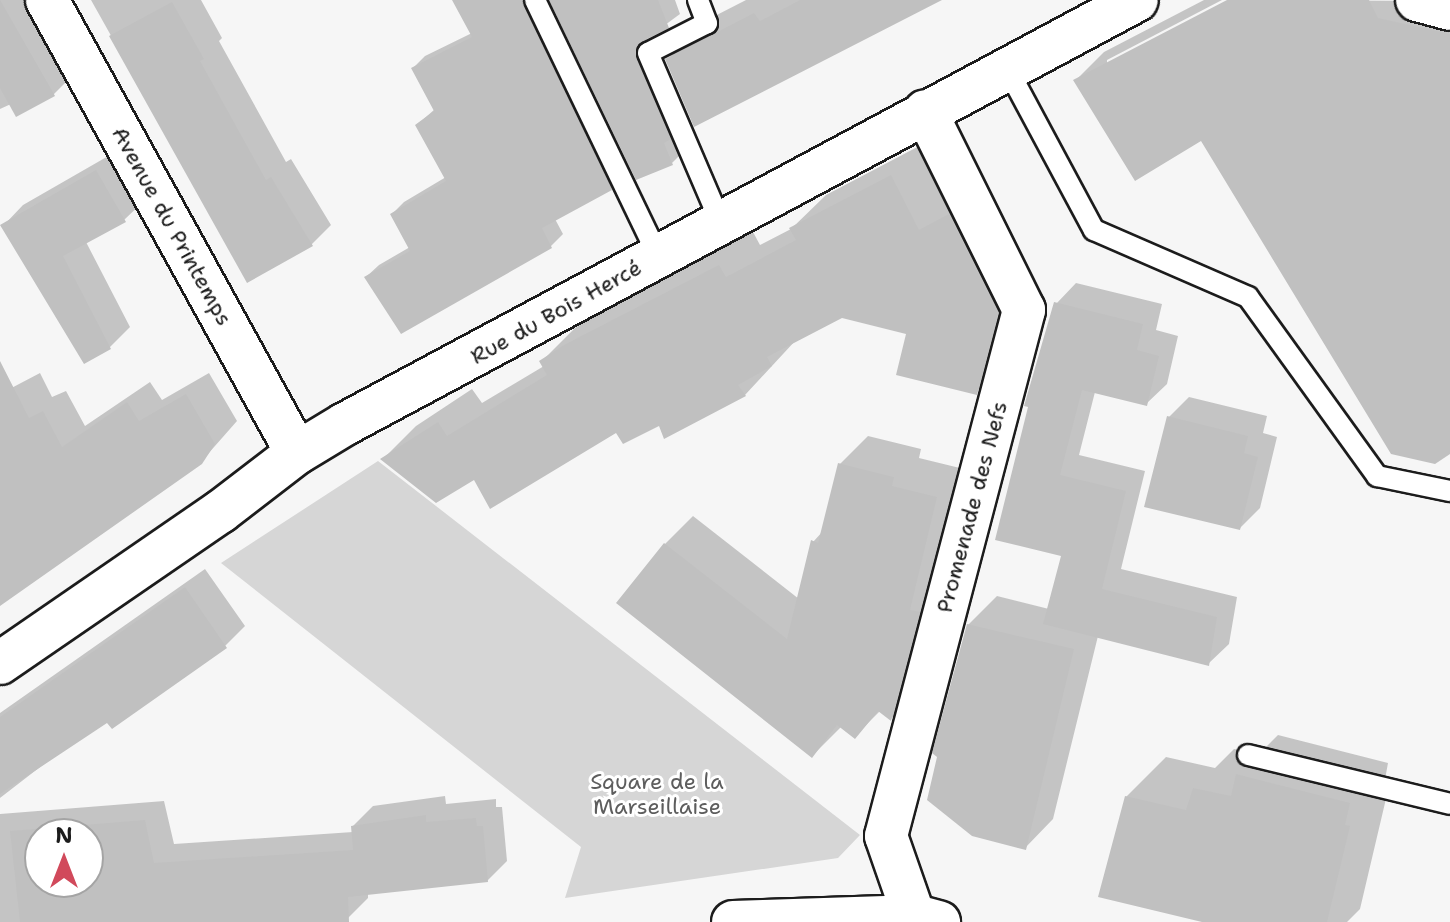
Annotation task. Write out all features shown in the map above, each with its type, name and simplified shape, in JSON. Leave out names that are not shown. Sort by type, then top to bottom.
[{"type":"street","name":"Avenue du Printemps","points":[[47,0],[297,453]]},
{"type":"street","name":"Rue du Bois Hercé","points":[[0,663],[220,512],[297,453],[1007,68],[1071,14],[1137,0]]},
{"type":"street","points":[[1417,0],[1450,9]]},
{"type":"street","name":"Promenade des Nefs","points":[[924,920],[886,836],[1024,310],[925,111]]},
{"type":"street","points":[[733,922],[924,920]]},
{"type":"lane","points":[[535,0],[658,256]]},
{"type":"lane","points":[[698,0],[707,23],[648,53],[721,223]]},
{"type":"lane","points":[[1007,68],[1094,230],[1248,297],[1377,476],[1450,491]]},
{"type":"lane","points":[[1248,755],[1450,804]]},
{"type":"green space","name":"Square de la Marseillaise","points":[[378,461],[860,835],[838,858],[565,898],[581,847],[221,563]]},
{"type":"building","points":[[0,0],[55,96],[16,117],[0,88]]},
{"type":"building","points":[[452,0],[522,0],[612,190],[542,228],[552,248],[401,334],[364,277],[410,251],[390,214],[446,181],[415,125],[434,111],[411,68],[472,37]]},
{"type":"building","points":[[549,0],[658,0],[669,28],[641,42],[635,52],[671,139],[664,143],[673,165],[636,180]]},
{"type":"building","points":[[800,0],[942,0],[694,127],[665,59],[754,13],[760,21]]},
{"type":"building","points":[[1227,0],[1369,0],[1378,18],[1450,34],[1450,454],[1435,464],[1391,454],[1201,141],[1135,181],[1073,80]]},
{"type":"building","points":[[172,2],[204,59],[200,61],[266,180],[271,177],[313,246],[247,283],[109,36]]},
{"type":"building","points":[[96,170],[126,222],[63,256],[111,349],[84,364],[0,225]]},
{"type":"building","points":[[891,175],[919,230],[949,214],[998,313],[977,395],[896,375],[906,334],[842,318],[767,357],[772,366],[738,385],[746,396],[664,439],[659,426],[623,444],[616,433],[490,509],[474,480],[436,503],[380,459],[438,422],[447,436],[547,375],[539,361],[564,345],[719,265],[726,277],[796,240],[789,228]]},
{"type":"building","points":[[1054,302],[1143,324],[1137,350],[1159,356],[1147,406],[1082,390],[1060,475],[1126,491],[1102,589],[1217,617],[1209,666],[1043,624],[1061,556],[995,540],[1028,407],[1024,406]]},
{"type":"building","points":[[0,361],[29,418],[43,411],[62,447],[127,402],[139,421],[186,394],[215,444],[202,464],[0,606]]},
{"type":"building","points":[[1167,416],[1248,436],[1244,453],[1258,457],[1240,530],[1144,507]]},
{"type":"building","points":[[838,463],[894,477],[892,486],[937,497],[910,610],[920,612],[891,721],[878,711],[855,739],[837,725],[812,758],[616,603],[664,543],[787,639],[811,540],[818,543]]},
{"type":"building","points":[[185,587],[227,648],[112,729],[107,723],[0,794],[0,717]]},
{"type":"building","points":[[967,624],[1074,649],[1026,850],[972,836],[927,800],[937,757],[932,753]]},
{"type":"building","points":[[1236,774],[1350,803],[1345,825],[1350,826],[1327,922],[1202,922],[1098,897],[1125,796],[1186,810],[1193,788],[1231,796]]},
{"type":"building","points":[[426,815],[426,822],[476,818],[477,826],[483,826],[488,882],[348,897],[349,922],[20,922],[10,831],[24,830],[24,898],[104,898],[104,823],[145,820],[154,863],[353,850],[351,826]]}]
